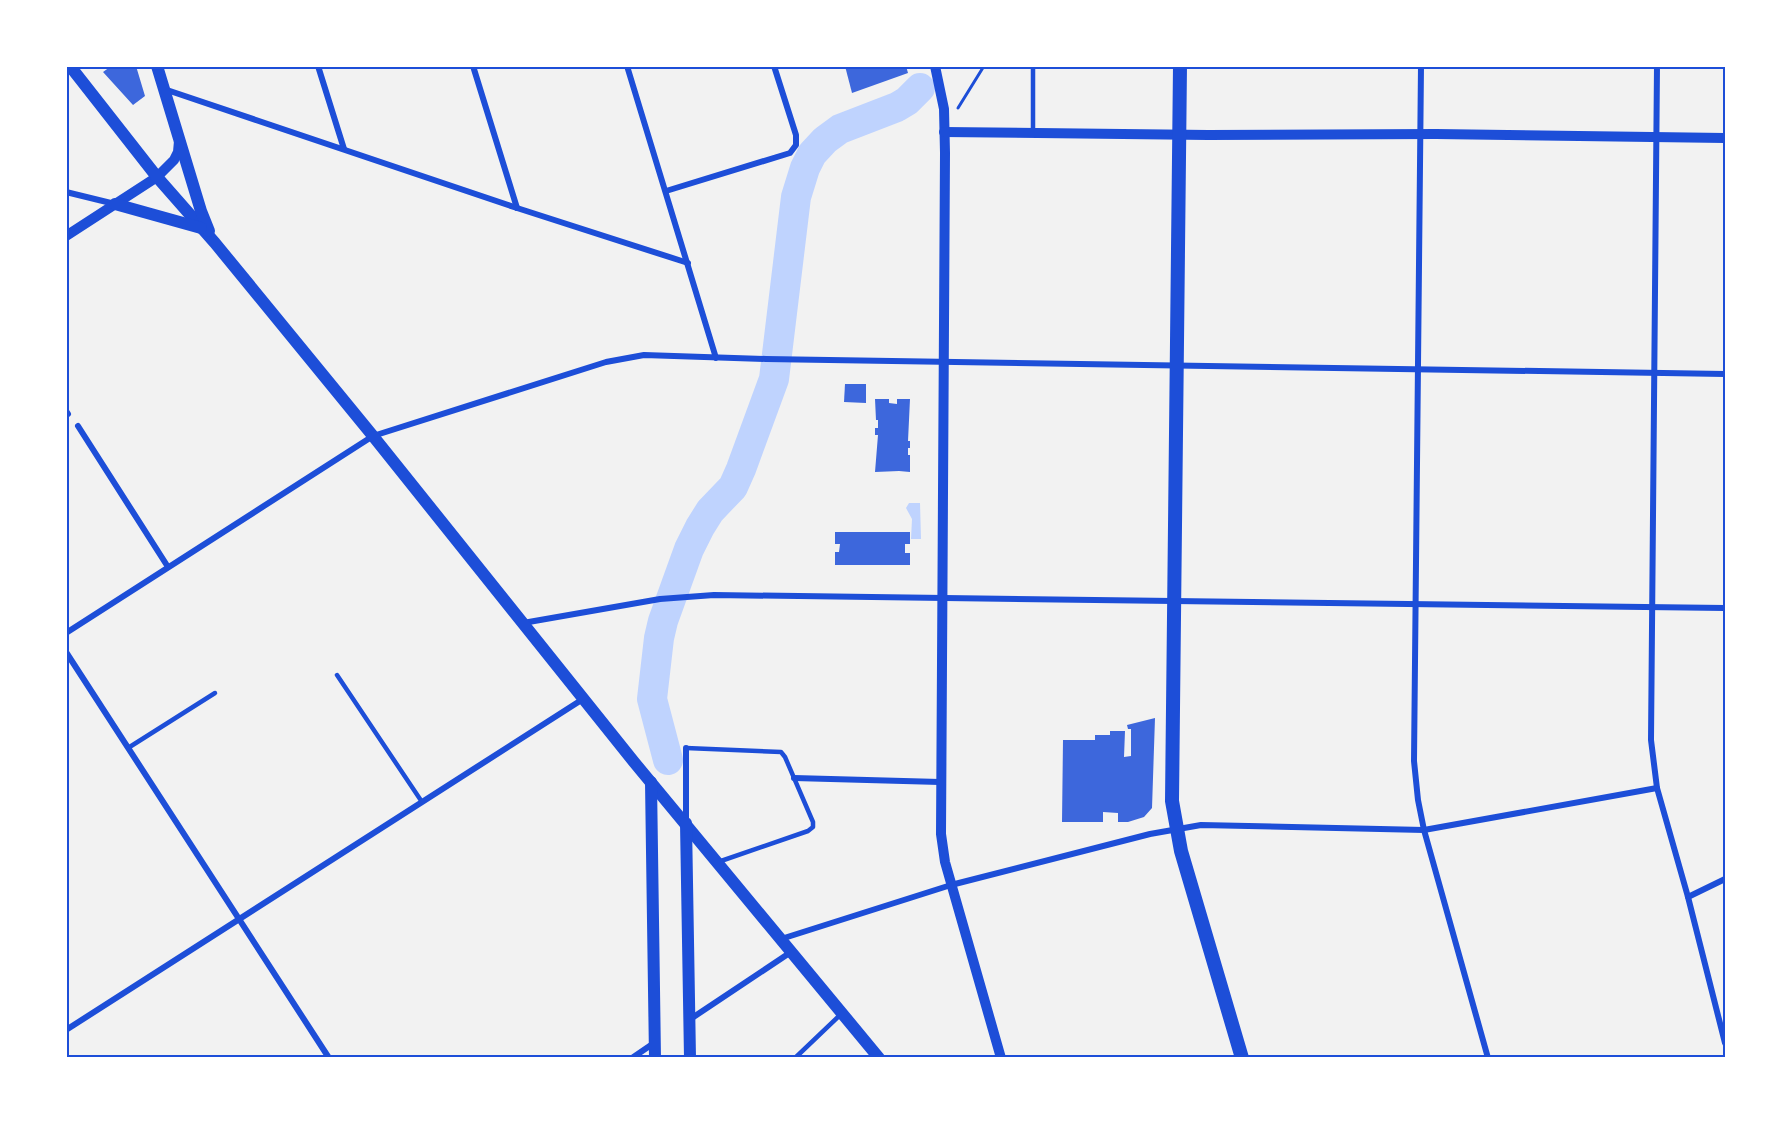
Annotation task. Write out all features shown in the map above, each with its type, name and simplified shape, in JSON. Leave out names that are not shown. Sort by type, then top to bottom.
[{"type":"main road","points":[[70,66],[157,177],[215,243],[651,782],[879,1058]]},
{"type":"main road","points":[[157,66],[201,211],[215,243]]},
{"type":"main road","points":[[1180,66],[1172,801],[1176,830],[1242,1058]]},
{"type":"main road","points":[[115,204],[203,229]]},
{"type":"main road","points":[[651,782],[655,1058]]},
{"type":"main road","points":[[686,823],[690,1058]]},
{"type":"street","points":[[318,66],[344,149]]},
{"type":"street","points":[[473,66],[517,208]]},
{"type":"street","points":[[627,66],[716,358]]},
{"type":"street","points":[[666,191],[790,153],[796,145],[796,135],[774,66]]},
{"type":"street","points":[[935,66],[944,109],[941,834],[951,885],[1001,1058]]},
{"type":"street","points":[[1421,66],[1414,761],[1424,830],[1488,1058]]},
{"type":"street","points":[[1657,66],[1651,740],[1658,788],[1725,1043]]},
{"type":"street","points":[[164,89],[688,263]]},
{"type":"street","points":[[944,132],[1725,138]]},
{"type":"street","points":[[66,236],[157,177],[174,160],[178,152],[179,137]]},
{"type":"street","points":[[66,192],[115,204]]},
{"type":"street","points":[[66,633],[373,436],[606,362],[644,355],[1725,375]]},
{"type":"street","points":[[78,426],[168,567]]},
{"type":"street","points":[[522,623],[660,599],[714,595],[1725,608]]},
{"type":"street","points":[[66,652],[329,1058]]},
{"type":"street","points":[[66,1030],[584,699]]},
{"type":"street","points":[[686,748],[686,823]]},
{"type":"street","points":[[794,778],[940,782]]},
{"type":"street","points":[[781,939],[951,885],[1150,834],[1201,825],[1424,830],[1658,788]]},
{"type":"street","points":[[1688,897],[1725,879]]},
{"type":"street","points":[[689,1020],[791,952]]},
{"type":"street","points":[[632,1058],[655,1043]]},
{"type":"lane","points":[[1033,66],[1033,133]]},
{"type":"lane","points":[[337,675],[422,802]]},
{"type":"lane","points":[[128,748],[215,693]]},
{"type":"lane","points":[[686,748],[781,752],[813,822],[813,827],[808,831],[718,862]]},
{"type":"lane","points":[[795,1058],[842,1013]]},
{"type":"path","points":[[944,109],[958,108],[984,66]]},
{"type":"water","points":[[909,503],[920,503],[921,539],[911,539],[912,519],[906,508]]},
{"type":"building","points":[[109,66],[136,66],[145,96],[133,105],[103,72]]},
{"type":"building","points":[[845,66],[906,66],[908,73],[852,93]]},
{"type":"building","points":[[845,384],[866,384],[866,403],[844,402]]},
{"type":"building","points":[[875,399],[889,399],[889,403],[897,404],[897,399],[910,399],[908,455],[910,455],[910,472],[875,472],[878,435],[875,435],[875,428],[878,428],[878,420],[876,420]]},
{"type":"building","points":[[835,532],[910,532],[910,544],[905,544],[905,553],[910,553],[910,565],[835,565],[835,552],[839,552],[840,544],[835,544]]},
{"type":"building","points":[[1155,718],[1152,808],[1144,817],[1128,822],[1118,822],[1118,813],[1103,812],[1103,822],[1062,822],[1063,740],[1095,740],[1095,735],[1110,735],[1110,731],[1125,731],[1124,757],[1131,756],[1131,729],[1128,729],[1127,725]]},
{"type":"waterway","points":[[668,760],[652,699],[659,638],[689,549],[710,511],[733,487],[774,379],[796,197],[805,168],[812,154],[840,129],[897,107],[920,88]]}]
